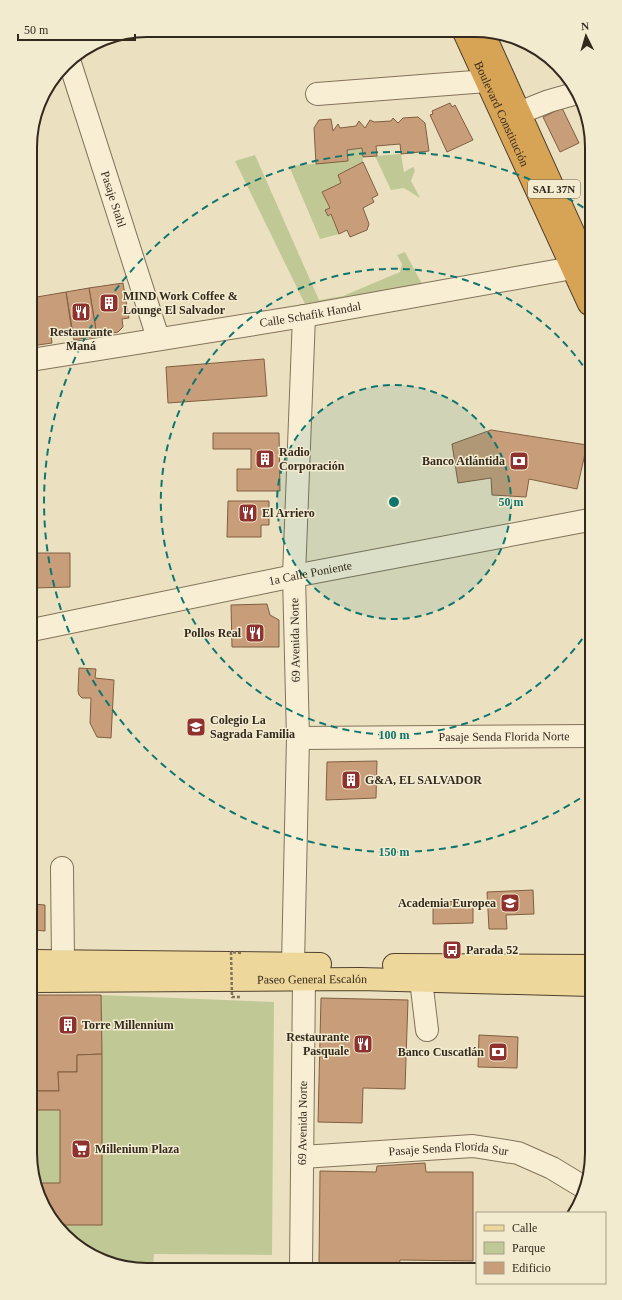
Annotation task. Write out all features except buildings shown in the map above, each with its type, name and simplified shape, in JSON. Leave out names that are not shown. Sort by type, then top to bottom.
[{"type":"highway","name":"Boulevard Constitución","points":[[466,37],[487,81],[583,266]]},
{"type":"highway","name":"Boulevard Constitución","points":[[486,38],[519,113],[583,266],[585,279]]},
{"type":"main road","name":"Paseo General Escalón","points":[[37,961],[299,972],[420,980],[585,985]]},
{"type":"main road","name":"Paseo General Escalón","points":[[37,981],[299,972],[585,966]]},
{"type":"street","name":"Pasaje Stahl","points":[[71,67],[158,338]]},
{"type":"street","points":[[317,94],[487,81]]},
{"type":"street","points":[[519,113],[549,101],[571,95]]},
{"type":"street","name":"Calle Schafik Handal","points":[[37,359],[158,338],[304,316],[583,266]]},
{"type":"street","name":"69 Avenida Norte","points":[[301,1263],[302,1157],[299,972],[298,738],[294,576],[304,316]]},
{"type":"street","name":"1a Calle Poniente","points":[[37,629],[294,576],[585,521]]},
{"type":"street","name":"Pasaje Senda Florida Norte","points":[[298,738],[585,736]]},
{"type":"street","points":[[62,868],[63,961]]},
{"type":"street","points":[[37,989],[88,988],[99,980]]},
{"type":"street","points":[[420,980],[427,1030]]},
{"type":"street","name":"Pasaje Senda Florida Sur","points":[[302,1157],[473,1146],[518,1153],[552,1168],[580,1185]]},
{"type":"path","points":[[241,953],[231,952],[232,997],[241,997]]},
{"type":"green space","points":[[362,148],[363,162],[338,175],[341,183],[322,192],[330,208],[325,210],[328,216],[331,214],[339,234],[320,239],[289,166],[348,161],[347,150]]},
{"type":"green space","points":[[401,154],[404,172],[413,167],[415,170],[411,181],[420,198],[404,188],[391,190],[375,156]]},
{"type":"green space","points":[[255,155],[319,300],[343,296],[400,272],[402,264],[397,255],[405,252],[422,284],[305,304],[235,161]]},
{"type":"green space","points":[[101,995],[274,1002],[272,1255],[154,1254],[153,1263],[125,1261],[105,1255],[92,1248],[69,1231],[64,1225],[102,1225]]},
{"type":"green space","points":[[37,1110],[60,1110],[60,1183],[41,1183],[37,1153]]},
{"type":"place","name":"MIND Work Coffee & Lounge El Salvador","points":[[109,303]]},
{"type":"place","name":"Restaurante Maná","points":[[81,312]]},
{"type":"place","name":"Radio Corporación","points":[[265,459]]},
{"type":"place","name":"Banco Atlántida","points":[[519,461]]},
{"type":"place","name":"El Arriero","points":[[248,513]]},
{"type":"place","name":"Pollos Real","points":[[255,633]]},
{"type":"place","name":"Colegio La Sagrada Familia","points":[[196,727]]},
{"type":"place","name":"G&A, EL SALVADOR","points":[[351,780]]},
{"type":"place","name":"Academia Europea","points":[[510,903]]},
{"type":"place","name":"Parada 52","points":[[452,950]]},
{"type":"place","name":"Torre Millennium","points":[[68,1025]]},
{"type":"place","name":"Restaurante Pasquale","points":[[363,1044]]},
{"type":"place","name":"Banco Cuscatlán","points":[[498,1052]]},
{"type":"place","name":"Millenium Plaza","points":[[81,1149]]}]
